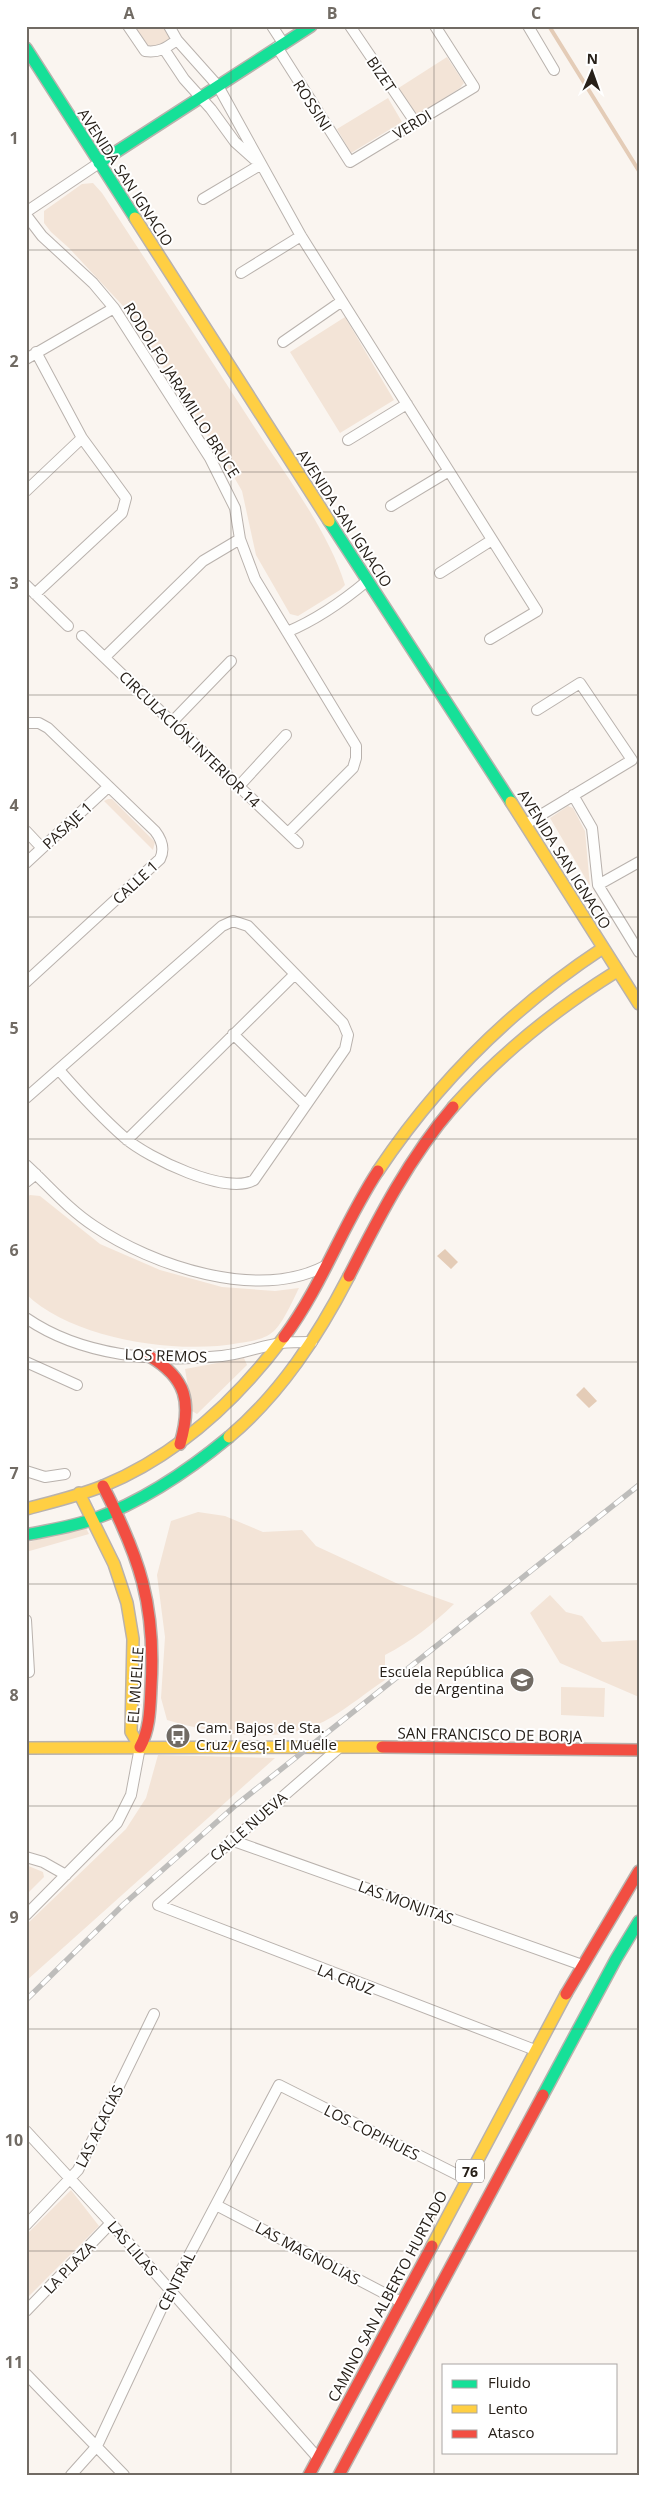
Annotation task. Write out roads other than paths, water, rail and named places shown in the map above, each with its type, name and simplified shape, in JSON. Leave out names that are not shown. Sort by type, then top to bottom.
[{"type":"street","points":[[128,26],[145,50],[154,52],[164,49],[177,40]]},
{"type":"street","points":[[169,26],[177,40],[218,86],[301,236],[537,611],[490,639]]},
{"type":"street","name":"ROSSINI","points":[[272,26],[280,45],[350,162]]},
{"type":"street","name":"RODOLFO JARAMILLO BRUCE","points":[[288,833],[353,768],[356,758],[356,746],[255,579],[240,540],[235,508],[223,480],[114,308],[93,283],[42,236],[26,214],[200,96],[311,26]]},
{"type":"street","name":"BIZET","points":[[350,26],[415,122]]},
{"type":"street","name":"VERDI","points":[[350,162],[474,86],[435,26]]},
{"type":"street","points":[[528,26],[554,70]]},
{"type":"street","name":"AVENIDA SAN IGNACIO","points":[[26,48],[367,581],[526,824],[639,1004]]},
{"type":"street","points":[[164,49],[184,79],[200,96],[235,142],[260,165]]},
{"type":"street","points":[[203,199],[260,165]]},
{"type":"street","points":[[242,273],[301,236]]},
{"type":"street","points":[[283,342],[342,301]]},
{"type":"street","points":[[26,359],[114,308]]},
{"type":"street","points":[[35,594],[122,513],[126,498],[82,438],[36,352]]},
{"type":"street","points":[[348,440],[407,404]]},
{"type":"street","points":[[26,490],[82,438]]},
{"type":"street","points":[[392,506],[449,471]]},
{"type":"street","points":[[105,657],[203,561],[240,540]]},
{"type":"street","points":[[440,573],[492,540]]},
{"type":"street","points":[[287,632],[313,621],[339,604],[367,581]]},
{"type":"street","points":[[26,585],[68,626]]},
{"type":"street","name":"CIRCULACIÓN INTERIOR 14","points":[[82,636],[298,843]]},
{"type":"street","points":[[172,722],[231,661]]},
{"type":"street","points":[[526,824],[632,760],[580,683],[537,710]]},
{"type":"street","name":"CALLE 1","points":[[26,723],[34,722],[44,725],[161,838],[162,854],[160,859],[26,982]]},
{"type":"street","points":[[239,786],[286,735]]},
{"type":"street","name":"PASAJE 1","points":[[26,863],[108,787]]},
{"type":"street","points":[[573,794],[592,828],[598,886],[639,952]]},
{"type":"street","points":[[26,831],[42,848]]},
{"type":"street","points":[[598,886],[639,862]]},
{"type":"street","points":[[26,1098],[229,922],[238,921],[248,926],[344,1023],[348,1035],[345,1049],[254,1180],[245,1184],[229,1185],[190,1173],[126,1140],[88,1104],[59,1070]]},
{"type":"street","points":[[26,1509],[103,1486],[142,1467],[180,1444],[230,1402],[281,1343],[307,1302],[355,1209],[401,1136],[430,1098],[470,1053],[522,1006],[568,970],[603,948]]},
{"type":"street","points":[[26,1536],[94,1519],[116,1510],[165,1485],[215,1450],[272,1395],[312,1342],[338,1297],[380,1214],[420,1150],[446,1116],[487,1070],[552,1014],[617,971]]},
{"type":"street","points":[[126,1140],[295,974]]},
{"type":"street","points":[[233,1034],[306,1105]]},
{"type":"street","points":[[470,1053],[476,1063],[487,1070]]},
{"type":"street","points":[[401,1136],[412,1140],[420,1150]]},
{"type":"street","points":[[26,1165],[64,1202],[95,1226],[136,1250],[182,1268],[238,1279],[266,1280],[296,1278],[325,1266]]},
{"type":"street","points":[[26,1182],[36,1174]]},
{"type":"street","name":"LOS REMOS","points":[[26,1318],[52,1332],[87,1345],[149,1356],[223,1356],[253,1351],[281,1343],[312,1342]]},
{"type":"street","points":[[149,1356],[174,1373],[183,1389],[186,1414],[180,1444]]},
{"type":"street","points":[[26,1362],[77,1385]]},
{"type":"street","points":[[26,1471],[45,1477],[66,1474]]},
{"type":"street","name":"EL MUELLE","points":[[79,1493],[94,1519],[114,1564],[127,1603],[133,1639],[131,1732],[140,1747],[147,1736],[154,1658],[151,1611],[134,1548],[103,1486]]},
{"type":"street","points":[[26,1620],[29,1632],[29,1672]]},
{"type":"street","points":[[26,1915],[117,1823],[126,1808],[140,1747]]},
{"type":"street","name":"SAN FRANCISCO DE BORJA","points":[[26,1748],[340,1747],[639,1750]]},
{"type":"street","name":"CALLE NUEVA","points":[[158,1905],[340,1747]]},
{"type":"street","name":"LAS MONJITAS","points":[[231,1840],[582,1965]]},
{"type":"street","points":[[26,1857],[43,1862],[66,1875]]},
{"type":"street","name":"CAMINO SAN ALBERTO HURTADO","points":[[309,2475],[582,1965],[639,1870]]},
{"type":"street","name":"LA CRUZ","points":[[158,1905],[536,2050]]},
{"type":"street","name":"76","points":[[339,2475],[616,1959],[639,1921]]},
{"type":"street","name":"LAS ACACIAS","points":[[26,2224],[78,2170],[154,2014]]},
{"type":"street","name":"LOS COPIHUES","points":[[279,2085],[466,2179]]},
{"type":"street","name":"CENTRAL","points":[[72,2475],[97,2446],[170,2290],[279,2085]]},
{"type":"street","name":"LAS LILAS","points":[[26,2130],[111,2223],[318,2458]]},
{"type":"street","name":"LAS MAGNOLIAS","points":[[216,2205],[401,2302]]},
{"type":"street","name":"LA PLAZA","points":[[26,2311],[111,2223]]},
{"type":"street","points":[[26,2374],[124,2475]]},
{"type":"waterway","points":[[549,26],[639,171]]},
{"type":"railway","points":[[26,2000],[124,1904],[236,1805],[639,1485]]},
{"type":"place","name":"Escuela República de Argentina","points":[[522,1680]]},
{"type":"place","name":"Cam. Bajos de Sta. Cruz / esq. El Muelle","points":[[178,1736]]}]
